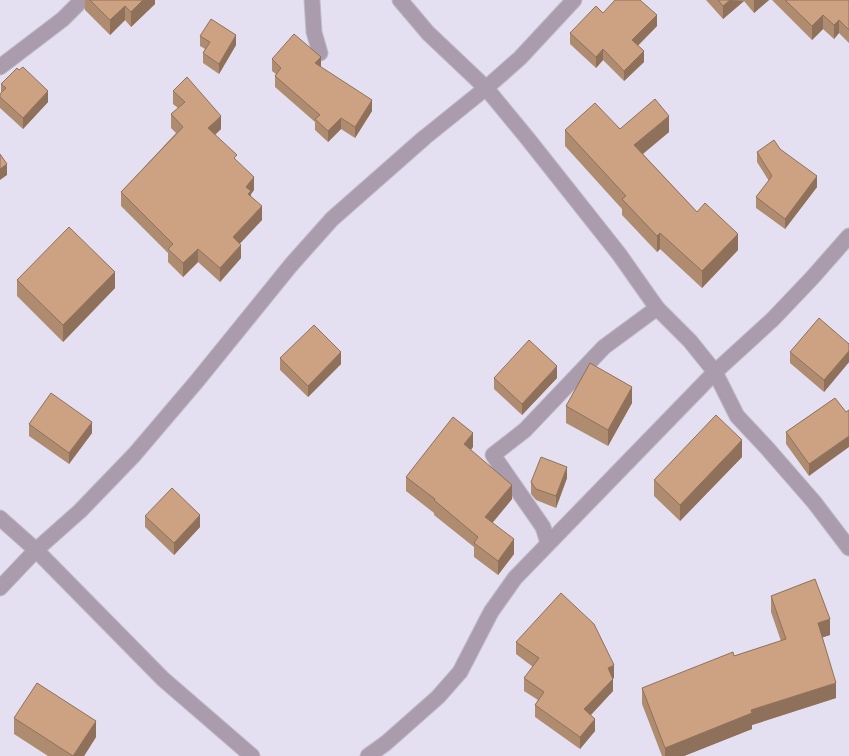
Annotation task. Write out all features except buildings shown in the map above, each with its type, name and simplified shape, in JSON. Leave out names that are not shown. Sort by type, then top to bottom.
[{"type":"street","points":[[0,68],[63,19],[82,0]]},
{"type":"street","points":[[312,0],[314,32],[320,53]]},
{"type":"street","points":[[400,0],[428,33],[486,88],[573,194],[657,308],[690,341],[714,372],[736,416],[814,502],[849,548]]},
{"type":"street","points":[[0,588],[36,550],[80,511],[134,455],[332,219],[424,138],[520,58],[574,0]]},
{"type":"street","points":[[368,756],[386,743],[438,697],[460,672],[491,612],[515,578],[714,372],[773,318],[849,236]]},
{"type":"street","points":[[548,543],[543,527],[493,456],[525,430],[604,347],[657,308]]},
{"type":"street","points":[[0,518],[36,550],[163,679],[252,756]]}]
